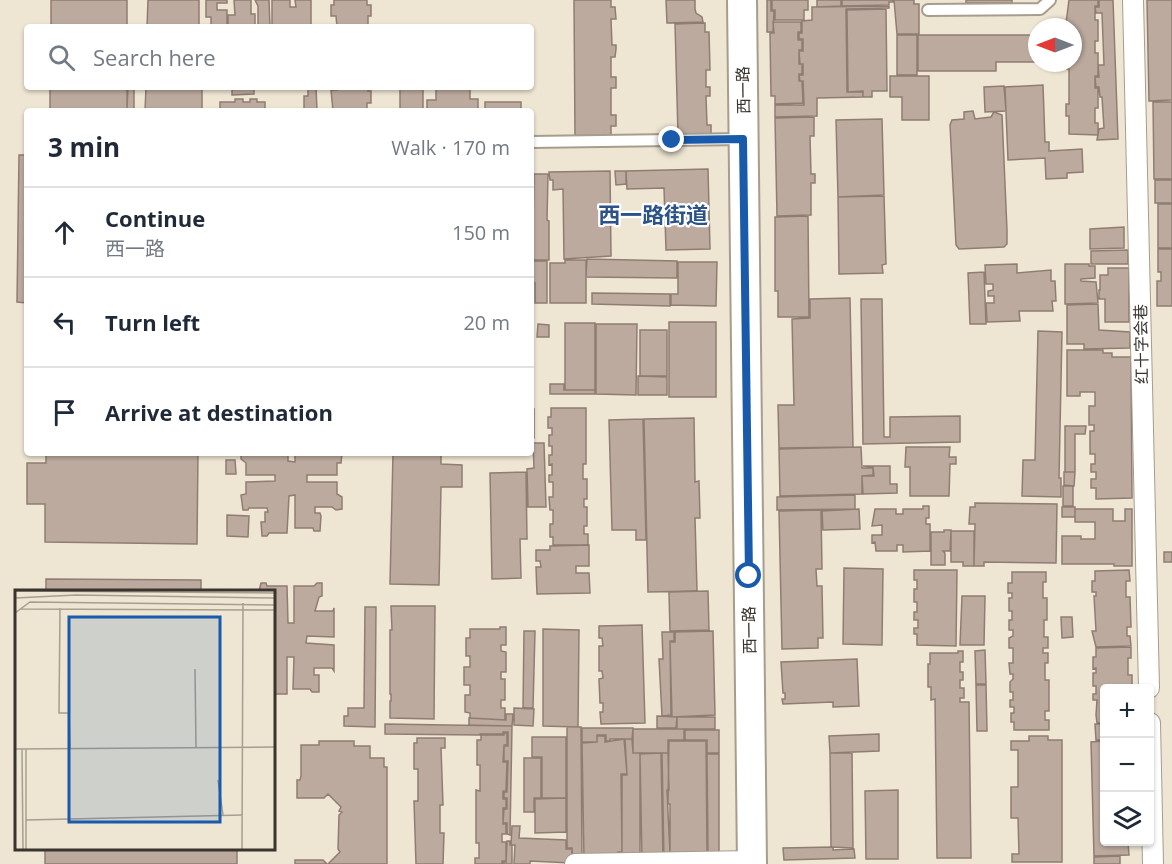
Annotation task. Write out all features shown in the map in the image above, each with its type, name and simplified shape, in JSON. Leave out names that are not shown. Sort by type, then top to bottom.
[{"type":"street","name":"西一路","points":[[742,0],[752,862]]},
{"type":"street","name":"红十字会巷","points":[[1133,0],[1149,684]]},
{"type":"street","points":[[1149,738],[1153,864]]},
{"type":"street","points":[[575,864],[752,862]]},
{"type":"lane","points":[[928,10],[1040,9],[1050,0]]},
{"type":"lane","points":[[534,142],[743,139]]},
{"type":"building","points":[[51,0],[127,0],[127,24],[51,24]]},
{"type":"building","points":[[148,0],[199,0],[199,24],[147,24]]},
{"type":"building","points":[[206,0],[227,0],[227,3],[217,3],[217,10],[227,10],[227,24],[211,24],[211,17],[206,17]]},
{"type":"building","points":[[234,0],[251,0],[251,14],[255,14],[255,24],[228,24],[228,15],[235,15]]},
{"type":"building","points":[[255,0],[269,0],[270,24],[258,24],[258,6]]},
{"type":"building","points":[[272,0],[290,0],[290,7],[296,7],[295,0],[311,0],[311,24],[272,24]]},
{"type":"building","points":[[334,0],[367,0],[367,5],[371,5],[368,24],[337,24],[336,16],[331,16],[331,5],[334,5]]},
{"type":"building","points":[[574,0],[611,0],[611,7],[615,7],[616,19],[611,19],[612,45],[616,45],[616,49],[615,57],[611,57],[611,77],[616,77],[616,88],[611,88],[611,115],[616,115],[616,126],[611,126],[611,137],[575,137]]},
{"type":"building","points":[[666,0],[695,0],[696,13],[702,17],[703,22],[667,23]]},
{"type":"building","points":[[767,0],[771,0],[771,11],[774,11],[773,32],[767,32]]},
{"type":"building","points":[[772,0],[808,0],[808,10],[804,10],[804,20],[775,20]]},
{"type":"building","points":[[817,0],[841,0],[841,6],[817,7]]},
{"type":"building","points":[[842,0],[893,0],[893,2],[889,2],[889,5],[842,6]]},
{"type":"building","points":[[894,0],[914,0],[914,4],[919,4],[919,34],[897,34]]},
{"type":"building","points":[[966,0],[1012,0],[1012,3],[966,3]]},
{"type":"building","points":[[1069,0],[1098,0],[1098,6],[1095,6],[1095,20],[1098,20],[1098,41],[1095,41],[1095,53],[1098,53],[1098,76],[1095,76],[1095,88],[1098,88],[1098,108],[1095,108],[1095,123],[1098,123],[1098,135],[1069,134],[1066,104],[1069,104],[1069,72],[1082,72],[1082,18],[1067,18]]},
{"type":"building","points":[[1099,0],[1113,0],[1118,139],[1097,140],[1099,129],[1104,128],[1102,97],[1100,97],[1099,87],[1096,87],[1095,77],[1099,77],[1098,65],[1104,65],[1102,13],[1096,13],[1095,7],[1099,7]]},
{"type":"building","points":[[1147,0],[1172,0],[1172,100],[1149,101]]},
{"type":"building","points":[[889,6],[889,8],[846,9],[847,92],[863,92],[863,97],[817,98],[817,116],[775,117],[775,105],[804,105],[803,81],[800,81],[799,75],[803,75],[803,64],[800,64],[799,51],[803,51],[803,39],[799,39],[799,33],[802,33],[802,21],[812,20],[812,7]]},
{"type":"building","points":[[886,9],[887,91],[872,91],[872,97],[863,97],[863,91],[848,92],[847,10]]},
{"type":"building","points":[[773,22],[801,22],[798,40],[802,40],[799,64],[802,64],[802,74],[799,74],[799,81],[802,81],[803,103],[775,104],[775,96],[771,96],[770,33],[774,33]]},
{"type":"building","points":[[705,23],[705,32],[709,32],[710,70],[706,70],[706,87],[710,87],[710,96],[706,96],[707,125],[711,125],[711,134],[678,134],[675,24]]},
{"type":"building","points":[[897,35],[917,35],[917,75],[897,75]]},
{"type":"building","points":[[918,35],[1028,35],[1028,62],[996,62],[996,71],[918,71]]},
{"type":"building","points":[[890,76],[929,76],[929,120],[902,120],[902,97],[890,97]]},
{"type":"building","points":[[1043,85],[1045,142],[1049,142],[1049,151],[1082,149],[1083,172],[1067,173],[1067,178],[1046,179],[1045,158],[1008,160],[1005,87]]},
{"type":"building","points":[[1004,86],[1006,111],[985,112],[984,87]]},
{"type":"building","points":[[50,90],[127,90],[127,108],[50,108]]},
{"type":"building","points":[[128,90],[134,90],[134,108],[127,108]]},
{"type":"building","points":[[146,90],[202,90],[202,108],[145,108]]},
{"type":"building","points":[[232,90],[254,90],[254,94],[232,95]]},
{"type":"building","points":[[308,90],[316,90],[317,108],[304,108],[304,96],[308,96]]},
{"type":"building","points":[[331,90],[368,90],[371,91],[371,103],[367,103],[367,108],[333,108]]},
{"type":"building","points":[[400,90],[423,90],[423,108],[400,108]]},
{"type":"building","points":[[436,90],[470,90],[470,99],[478,99],[478,108],[427,108],[427,100],[436,100]]},
{"type":"building","points":[[235,99],[250,102],[250,99],[257,99],[257,102],[265,102],[265,108],[220,108],[220,102],[235,102]]},
{"type":"building","points":[[485,102],[521,102],[521,108],[485,108]]},
{"type":"building","points":[[1153,102],[1172,102],[1172,179],[1154,179]]},
{"type":"building","points":[[973,111],[975,119],[991,117],[994,112],[1002,115],[1007,230],[1007,244],[1004,247],[959,249],[956,245],[950,125],[952,120],[964,119],[964,112]]},
{"type":"building","points":[[814,117],[814,136],[810,136],[811,174],[815,174],[815,183],[811,183],[811,215],[777,216],[775,118]]},
{"type":"building","points":[[882,119],[884,195],[838,197],[836,120]]},
{"type":"building","points":[[19,155],[24,155],[24,303],[17,302]]},
{"type":"building","points":[[708,169],[710,249],[666,250],[664,188],[627,189],[626,171]]},
{"type":"building","points":[[610,171],[611,256],[564,259],[563,189],[553,190],[553,180],[550,180],[549,172]]},
{"type":"building","points":[[615,171],[626,171],[626,184],[616,185]]},
{"type":"building","points":[[534,174],[548,174],[549,260],[534,260]]},
{"type":"building","points":[[1155,180],[1172,180],[1172,203],[1155,203]]},
{"type":"building","points":[[884,196],[886,264],[882,265],[883,273],[839,274],[838,197]]},
{"type":"building","points":[[1158,204],[1172,204],[1172,248],[1158,248]]},
{"type":"building","points":[[808,216],[809,317],[778,317],[778,291],[775,291],[775,217]]},
{"type":"building","points":[[1124,227],[1124,248],[1090,249],[1090,229]]},
{"type":"building","points":[[1158,249],[1172,249],[1172,306],[1157,306],[1157,281],[1161,281],[1161,272],[1158,272]]},
{"type":"building","points":[[1128,250],[1128,264],[1091,264],[1091,251]]},
{"type":"building","points":[[587,259],[677,261],[677,278],[586,277]]},
{"type":"building","points":[[565,260],[586,260],[586,303],[550,303],[550,263],[565,263]]},
{"type":"building","points":[[534,261],[547,261],[547,303],[535,303]]},
{"type":"building","points":[[678,262],[717,262],[716,306],[671,305],[671,294],[678,294]]},
{"type":"building","points":[[1017,264],[1017,273],[1051,270],[1051,281],[1055,281],[1056,301],[1052,301],[1053,311],[1019,311],[1020,321],[987,322],[986,303],[994,303],[994,296],[988,296],[988,291],[993,290],[993,284],[986,284],[985,265]]},
{"type":"building","points":[[1065,264],[1095,266],[1095,278],[1081,279],[1081,281],[1096,282],[1098,303],[1065,304]]},
{"type":"building","points":[[1108,268],[1129,268],[1129,322],[1105,322],[1105,299],[1099,299],[1099,290],[1100,275],[1108,275]]},
{"type":"building","points":[[984,272],[986,324],[970,324],[968,273]]},
{"type":"building","points":[[592,293],[670,294],[670,306],[592,304]]},
{"type":"building","points":[[850,298],[853,447],[779,448],[778,405],[794,405],[792,319],[810,318],[810,299]]},
{"type":"building","points":[[861,299],[882,299],[884,437],[890,437],[890,417],[960,416],[960,442],[863,444]]},
{"type":"building","points":[[1098,304],[1099,330],[1130,332],[1130,348],[1084,349],[1084,344],[1067,344],[1067,305]]},
{"type":"building","points":[[669,322],[716,322],[716,397],[669,397]]},
{"type":"building","points":[[565,323],[595,323],[595,390],[565,390]]},
{"type":"building","points":[[538,324],[549,325],[549,337],[537,337]]},
{"type":"building","points":[[596,324],[637,324],[636,395],[596,394]]},
{"type":"building","points":[[640,330],[667,330],[667,376],[640,376]]},
{"type":"building","points":[[1038,331],[1062,332],[1059,478],[1061,478],[1061,497],[1022,496],[1023,460],[1035,460]]},
{"type":"building","points":[[1067,350],[1103,350],[1103,353],[1112,353],[1112,357],[1131,357],[1132,498],[1096,499],[1096,488],[1091,488],[1091,479],[1096,479],[1096,472],[1091,472],[1091,464],[1095,464],[1095,454],[1090,454],[1090,431],[1094,431],[1094,425],[1089,425],[1089,406],[1095,406],[1095,392],[1080,392],[1080,396],[1067,396]]},
{"type":"building","points":[[638,376],[667,377],[667,395],[638,395]]},
{"type":"building","points":[[550,384],[564,384],[564,390],[595,390],[595,394],[550,394]]},
{"type":"building","points":[[551,408],[586,408],[586,464],[583,464],[583,479],[587,479],[587,499],[584,499],[584,507],[587,507],[587,526],[584,526],[584,534],[588,534],[588,545],[553,545],[553,537],[550,537],[553,510],[550,510],[549,497],[553,497],[553,482],[549,482],[549,475],[552,475],[549,455],[552,455],[552,446],[549,446],[549,435],[552,435],[552,428],[548,428],[548,417],[551,417]]},
{"type":"building","points":[[694,418],[695,482],[699,481],[700,518],[695,518],[697,591],[648,592],[644,419]]},
{"type":"building","points":[[643,419],[646,540],[636,540],[636,530],[612,530],[609,420]]},
{"type":"building","points":[[1065,426],[1086,426],[1085,434],[1075,434],[1075,472],[1065,472]]},
{"type":"building","points":[[534,443],[544,443],[546,507],[528,507],[527,469],[534,468]]},
{"type":"building","points":[[861,447],[862,468],[873,468],[873,475],[862,476],[862,494],[780,496],[779,449]]},
{"type":"building","points":[[906,447],[950,447],[949,457],[956,457],[956,464],[950,464],[949,496],[910,496],[910,467],[905,467]]},
{"type":"building","points":[[46,456],[198,456],[197,544],[45,542],[45,504],[27,504],[27,463],[46,463]]},
{"type":"building","points":[[241,456],[288,456],[288,461],[295,462],[295,456],[342,456],[341,463],[337,463],[337,475],[307,475],[307,482],[337,482],[337,494],[342,497],[342,509],[315,507],[315,513],[320,513],[321,516],[320,531],[314,531],[313,528],[295,528],[295,495],[289,496],[287,533],[269,533],[267,536],[262,536],[261,522],[265,522],[267,508],[243,510],[241,495],[246,494],[246,482],[275,481],[275,475],[246,475],[246,463]]},
{"type":"building","points":[[393,456],[441,456],[441,464],[462,465],[462,487],[441,487],[439,585],[390,584]]},
{"type":"building","points":[[226,460],[235,460],[236,474],[226,474]]},
{"type":"building","points":[[863,466],[890,466],[890,484],[897,484],[897,493],[863,494],[862,476],[874,476],[873,467]]},
{"type":"building","points":[[526,472],[527,539],[520,539],[521,578],[492,579],[490,473]]},
{"type":"building","points":[[1064,472],[1075,472],[1074,486],[1064,485]]},
{"type":"building","points":[[1063,486],[1073,486],[1073,506],[1063,506]]},
{"type":"building","points":[[855,495],[855,509],[777,510],[777,497]]},
{"type":"building","points":[[975,503],[1057,504],[1056,563],[984,562],[984,566],[974,566],[975,524],[969,524],[970,507],[975,507]]},
{"type":"building","points":[[923,506],[929,506],[929,518],[926,518],[926,524],[930,524],[930,551],[903,552],[903,545],[897,545],[897,551],[876,551],[875,542],[872,543],[872,535],[882,535],[882,525],[872,526],[875,509],[896,509],[896,514],[903,514],[903,509],[923,509]]},
{"type":"building","points":[[1062,507],[1075,507],[1075,517],[1062,517]]},
{"type":"building","points":[[859,509],[860,529],[823,530],[822,511]]},
{"type":"building","points":[[1075,509],[1113,509],[1113,521],[1125,521],[1125,509],[1132,509],[1132,566],[1062,564],[1062,536],[1095,539],[1095,522],[1075,522]]},
{"type":"building","points":[[821,510],[822,569],[816,569],[817,586],[822,586],[823,638],[818,638],[818,648],[782,649],[779,511]]},
{"type":"building","points":[[227,515],[249,516],[248,537],[227,536]]},
{"type":"building","points":[[944,530],[951,530],[950,551],[943,551],[945,565],[931,565],[931,532],[944,532]]},
{"type":"building","points":[[951,531],[974,531],[974,566],[963,566],[963,562],[951,562]]},
{"type":"building","points":[[589,545],[589,566],[576,566],[576,573],[589,573],[590,593],[537,594],[536,567],[541,567],[540,561],[536,561],[536,550],[550,550],[550,546]]},
{"type":"building","points":[[1164,552],[1172,552],[1172,562],[1164,562]]},
{"type":"building","points":[[844,568],[883,569],[882,645],[843,644]]},
{"type":"building","points":[[914,570],[957,570],[956,646],[917,645],[917,634],[914,634],[914,628],[918,628],[918,620],[914,620],[917,602],[914,602],[914,589],[917,589],[917,580],[914,580]]},
{"type":"building","points":[[1129,570],[1130,581],[1126,581],[1126,597],[1130,597],[1131,627],[1127,627],[1127,636],[1130,636],[1131,646],[1096,647],[1092,631],[1096,631],[1094,596],[1096,592],[1092,592],[1095,571]]},
{"type":"building","points":[[1012,572],[1046,572],[1046,582],[1043,582],[1043,598],[1047,598],[1044,637],[1048,637],[1048,648],[1043,648],[1043,653],[1048,653],[1048,663],[1045,663],[1045,680],[1049,680],[1049,711],[1045,711],[1045,720],[1049,720],[1049,730],[1014,730],[1014,722],[1011,722],[1014,707],[1010,707],[1013,692],[1010,692],[1010,682],[1013,674],[1010,674],[1009,663],[1013,663],[1013,648],[1009,648],[1009,638],[1013,636],[1013,630],[1009,630],[1012,611],[1009,611],[1009,598],[1012,598],[1012,593],[1008,593],[1008,583],[1012,583]]},
{"type":"building","points":[[46,579],[201,580],[201,590],[46,590]]},
{"type":"building","points":[[261,583],[266,583],[267,586],[287,586],[288,623],[294,623],[294,586],[314,586],[322,583],[322,596],[319,597],[315,611],[333,611],[334,608],[334,637],[307,636],[306,643],[334,645],[334,671],[332,668],[314,668],[314,675],[319,675],[319,692],[312,692],[310,689],[293,689],[294,657],[287,657],[287,694],[274,694],[274,590],[259,590]]},
{"type":"building","points":[[708,591],[709,630],[670,631],[669,592]]},
{"type":"building","points":[[962,596],[985,596],[984,645],[960,645]]},
{"type":"building","points":[[391,606],[435,606],[434,719],[390,718]]},
{"type":"building","points":[[365,607],[376,607],[375,727],[344,726],[344,716],[348,716],[348,708],[364,708]]},
{"type":"building","points":[[1061,617],[1072,617],[1073,637],[1062,638]]},
{"type":"building","points":[[642,625],[645,723],[601,724],[600,712],[603,712],[603,703],[600,703],[599,679],[603,678],[602,671],[599,671],[599,646],[603,646],[602,638],[599,638],[599,626]]},
{"type":"building","points":[[500,627],[506,627],[506,645],[501,645],[501,651],[506,652],[506,672],[501,672],[501,679],[505,679],[505,700],[501,700],[501,708],[505,708],[505,720],[470,718],[470,713],[465,712],[465,695],[470,695],[470,685],[464,685],[464,667],[470,667],[470,656],[466,656],[466,638],[470,638],[470,629],[500,629]]},
{"type":"building","points":[[543,629],[579,630],[578,727],[543,726]]},
{"type":"building","points":[[524,631],[535,631],[533,708],[523,708]]},
{"type":"building","points":[[713,631],[715,715],[672,717],[670,642],[675,642],[675,632]]},
{"type":"building","points":[[662,632],[674,632],[674,641],[670,641],[671,715],[662,716],[659,659],[663,659]]},
{"type":"building","points":[[1131,647],[1131,658],[1128,658],[1128,675],[1132,675],[1132,684],[1100,684],[1100,723],[1097,723],[1097,700],[1093,700],[1093,694],[1096,694],[1096,686],[1093,686],[1093,673],[1096,673],[1096,668],[1093,669],[1093,657],[1096,657],[1096,648]]},
{"type":"building","points":[[985,650],[986,684],[976,684],[975,651]]},
{"type":"building","points":[[958,651],[963,651],[960,672],[963,672],[963,680],[960,680],[960,688],[964,688],[964,698],[960,698],[960,702],[969,702],[971,858],[937,858],[935,699],[931,700],[931,687],[928,687],[928,664],[930,664],[930,653],[958,653]]},
{"type":"building","points":[[857,659],[859,706],[833,707],[833,702],[783,704],[782,699],[785,699],[785,693],[783,693],[781,662]]},
{"type":"building","points":[[976,685],[986,685],[987,731],[977,731]]},
{"type":"building","points":[[514,708],[534,709],[533,726],[514,725]]},
{"type":"building","points":[[506,714],[513,714],[512,726],[469,725],[469,718],[506,720]]},
{"type":"building","points":[[657,716],[677,717],[676,728],[657,728]]},
{"type":"building","points":[[677,717],[715,717],[715,729],[677,729]]},
{"type":"building","points":[[385,724],[512,726],[510,835],[507,834],[507,823],[503,823],[504,809],[507,809],[507,798],[504,798],[504,792],[507,792],[508,761],[504,761],[504,746],[508,746],[508,732],[480,735],[385,734]]},
{"type":"building","points":[[1095,724],[1100,724],[1100,740],[1096,740]]},
{"type":"building","points":[[567,727],[581,727],[582,862],[573,862],[572,848],[567,848]]},
{"type":"building","points":[[582,728],[633,728],[632,739],[606,741],[606,735],[597,735],[597,742],[582,742]]},
{"type":"building","points":[[633,729],[684,729],[684,740],[668,740],[668,753],[633,753]]},
{"type":"building","points":[[685,730],[719,730],[719,753],[707,753],[707,740],[685,740]]},
{"type":"building","points":[[507,733],[503,762],[507,762],[506,791],[503,791],[503,799],[506,799],[506,808],[503,808],[503,824],[506,824],[506,834],[502,834],[502,842],[506,842],[506,861],[502,861],[502,864],[475,864],[475,858],[479,858],[479,843],[476,843],[476,790],[480,791],[477,740],[481,740],[481,735],[504,735]]},
{"type":"building","points":[[879,734],[879,751],[830,753],[829,736]]},
{"type":"building","points":[[597,736],[605,736],[605,742],[624,739],[627,774],[621,774],[622,852],[618,852],[618,859],[584,860],[582,743],[597,742]]},
{"type":"building","points":[[1029,736],[1048,736],[1048,740],[1062,740],[1062,862],[1012,862],[1012,854],[1019,854],[1018,818],[1011,818],[1011,787],[1018,787],[1018,750],[1011,750],[1011,741],[1029,741]]},
{"type":"building","points":[[532,737],[566,737],[566,798],[542,798],[542,757],[532,757]]},
{"type":"building","points":[[417,738],[445,738],[445,748],[441,748],[443,805],[440,805],[440,833],[444,833],[443,864],[416,864],[414,801],[418,801],[418,769],[414,769],[414,743],[417,743]]},
{"type":"building","points":[[625,739],[632,739],[633,753],[640,753],[640,863],[619,863],[619,853],[622,853],[622,775],[627,775]]},
{"type":"building","points":[[319,741],[354,741],[354,746],[370,746],[370,758],[384,758],[384,767],[387,767],[387,864],[328,864],[340,852],[338,849],[341,807],[328,794],[324,798],[297,798],[297,780],[300,780],[301,776],[301,745],[319,745]]},
{"type":"building","points":[[669,741],[706,741],[707,854],[670,854]]},
{"type":"building","points":[[1100,741],[1100,846],[1128,846],[1129,855],[1094,856],[1091,742]]},
{"type":"building","points":[[661,753],[663,860],[642,860],[640,754]]},
{"type":"building","points":[[662,753],[668,753],[669,790],[667,790],[670,854],[664,860]]},
{"type":"building","points":[[830,753],[852,753],[853,848],[831,847]]},
{"type":"building","points":[[707,754],[719,754],[719,854],[708,854]]},
{"type":"building","points":[[524,758],[541,758],[541,798],[534,798],[534,812],[524,812]]},
{"type":"building","points":[[898,790],[898,859],[866,859],[865,791]]},
{"type":"building","points":[[566,798],[566,832],[535,833],[535,799]]},
{"type":"building","points":[[512,826],[520,826],[519,838],[566,840],[566,849],[572,849],[571,863],[530,861],[530,864],[514,864],[515,845],[511,845]]},
{"type":"building","points":[[507,841],[510,841],[512,845],[512,864],[503,864],[506,862]]},
{"type":"building","points":[[833,847],[833,850],[854,849],[855,858],[784,860],[783,848]]},
{"type":"building","points":[[45,849],[237,849],[237,864],[45,864]]},
{"type":"building","points":[[1120,856],[1120,864],[1094,864],[1094,857]]},
{"type":"building","points":[[295,860],[323,860],[327,864],[295,864]]},
{"type":"district","name":"西一路街道","points":[[653,214]]},
{"type":"route","points":[[672,140],[743,139],[749,576]]}]
